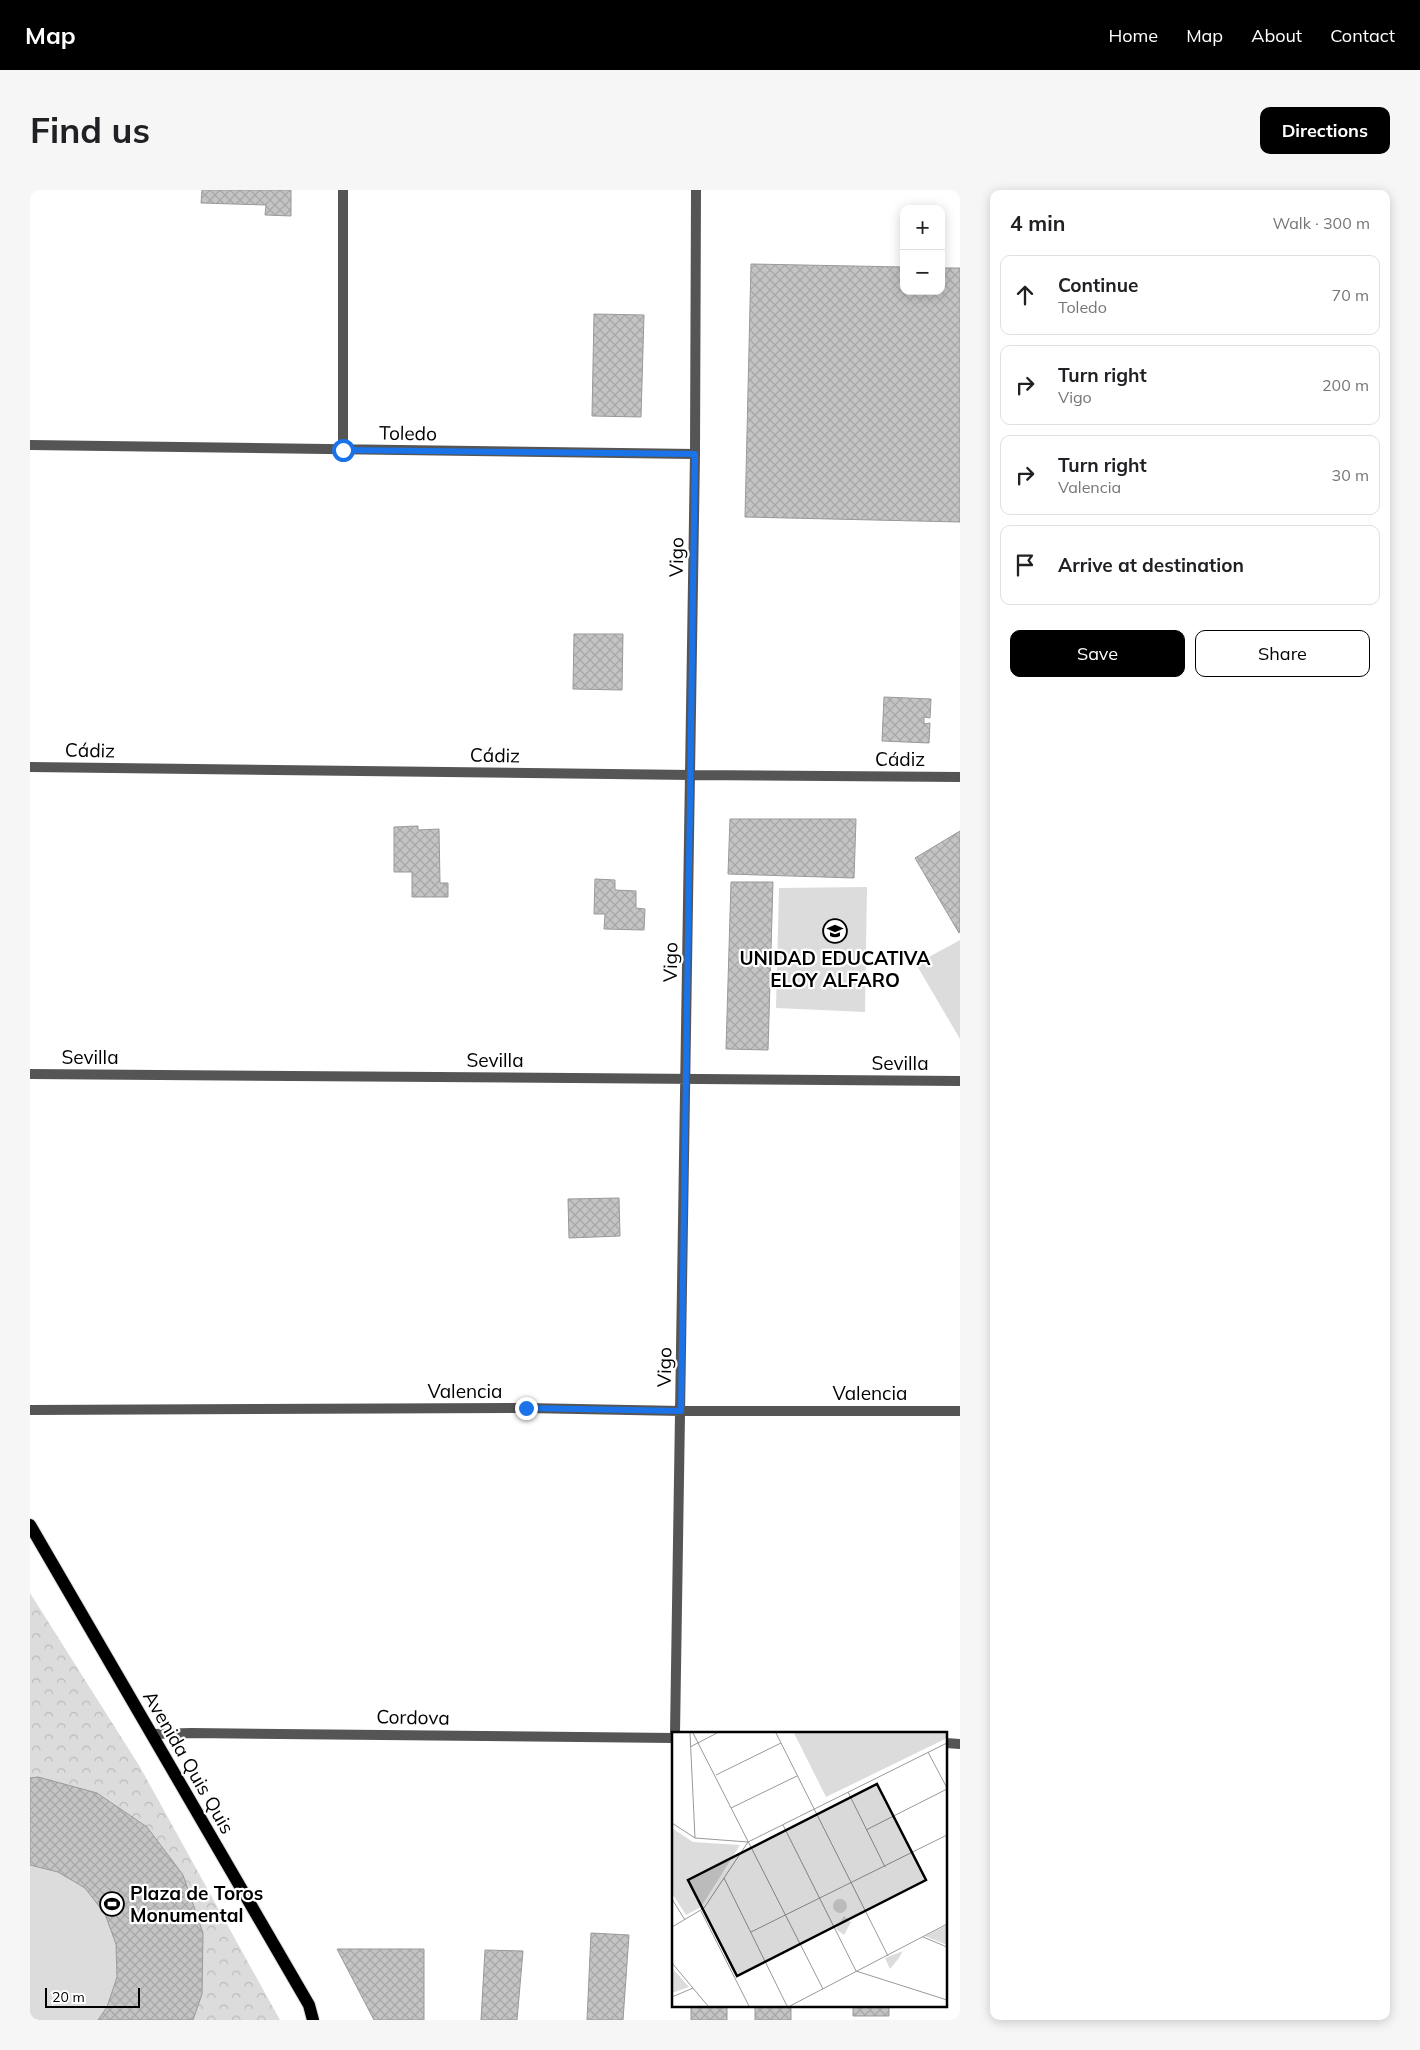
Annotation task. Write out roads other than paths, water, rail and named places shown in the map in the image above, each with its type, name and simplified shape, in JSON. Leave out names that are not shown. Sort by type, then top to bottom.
[{"type":"main road","name":"Avenida Quis Quis","points":[[30,1525],[116,1676],[152,1734],[309,2005],[313,2020]]},
{"type":"street","points":[[343,190],[343,450]]},
{"type":"street","name":"Vigo","points":[[676,1732],[691,775],[696,190]]},
{"type":"street","name":"Toledo","points":[[30,446],[695,454]]},
{"type":"street","name":"Cádiz","points":[[30,767],[691,775],[960,776]]},
{"type":"street","name":"Sevilla","points":[[30,1074],[960,1081]]},
{"type":"street","name":"Valencia","points":[[30,1410],[526,1408],[681,1411],[960,1411]]},
{"type":"street","name":"Cordova","points":[[152,1734],[672,1738]]},
{"type":"place","name":"UNIDAD EDUCATIVA ELOY ALFARO","points":[[835,931]]},
{"type":"place","name":"Plaza de Toros Monumental","points":[[112,1904]]}]
